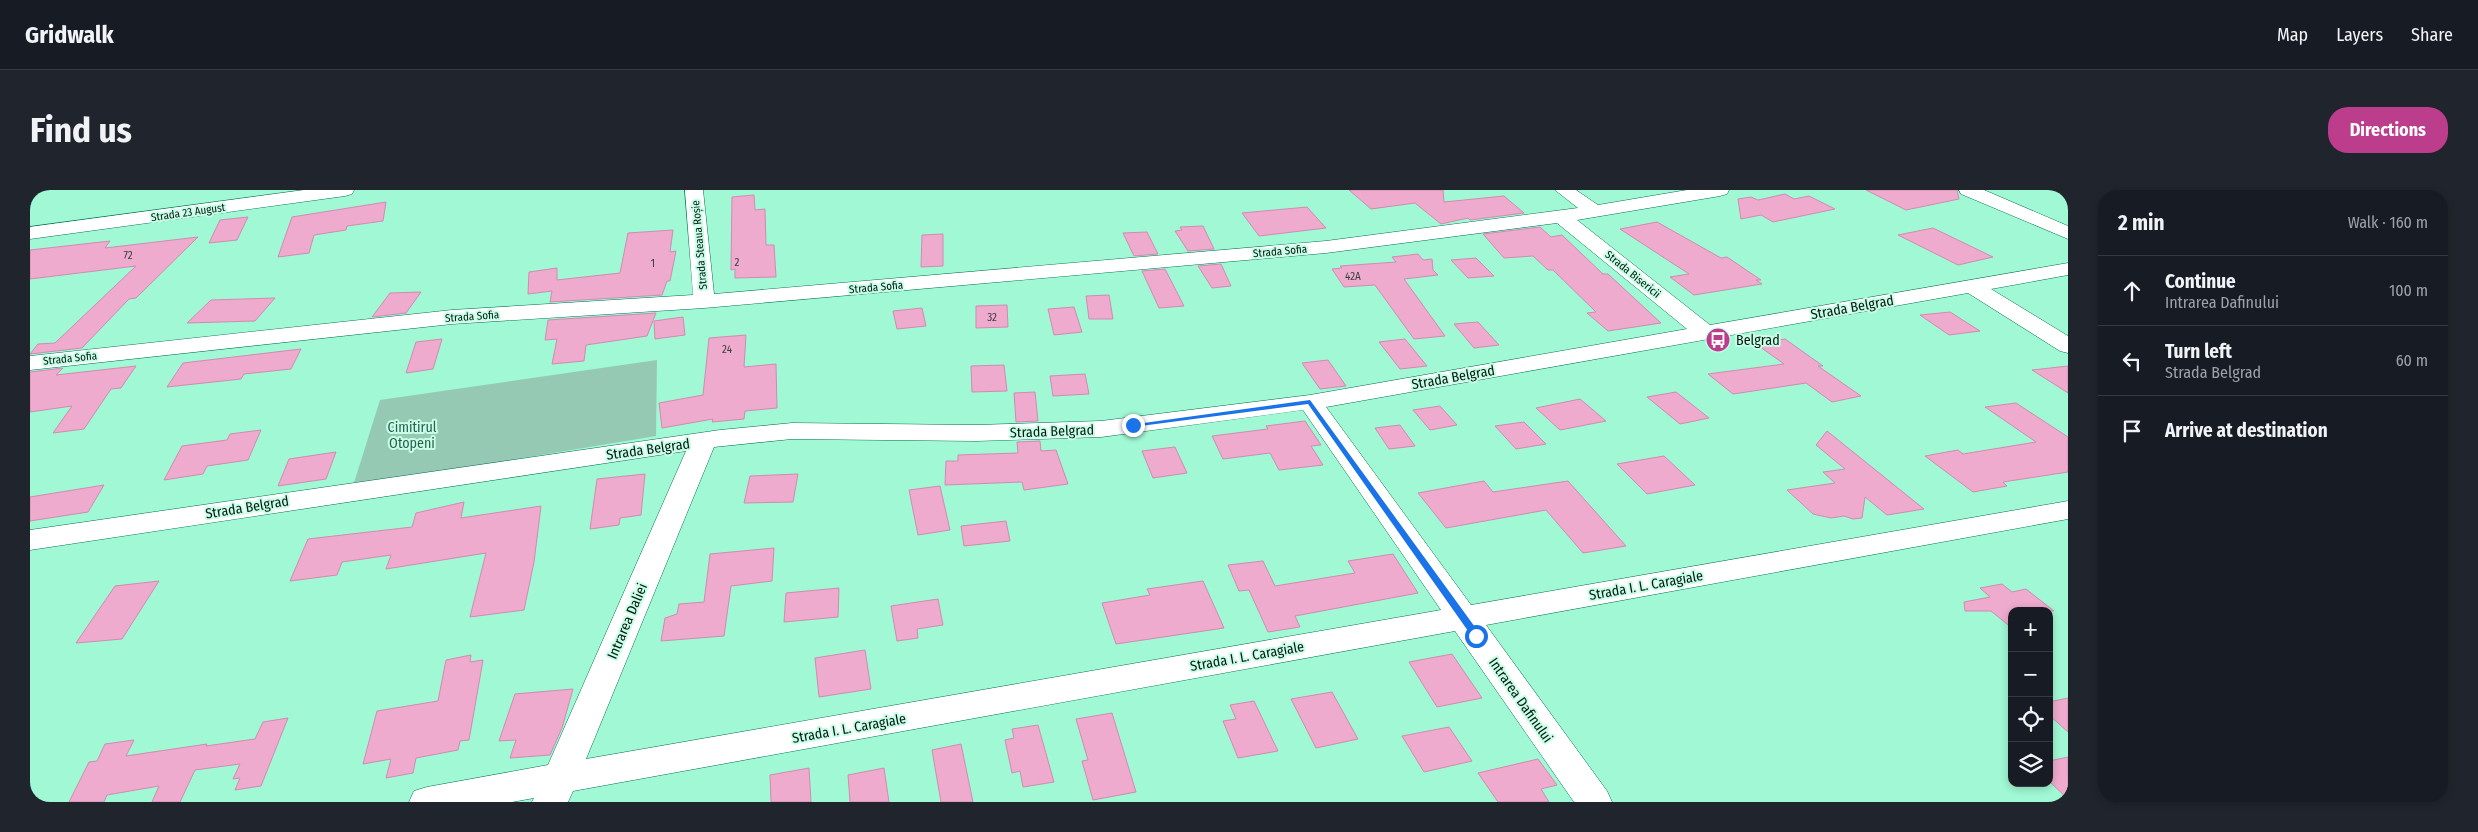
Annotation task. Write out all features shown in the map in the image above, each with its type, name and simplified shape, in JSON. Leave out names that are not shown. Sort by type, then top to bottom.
[{"type":"street","name":"Strada 23 August","points":[[30,233],[345,190]]},
{"type":"street","name":"Strada Steaua Roșie","points":[[694,190],[704,301]]},
{"type":"street","points":[[1564,190],[1594,211]]},
{"type":"street","name":"Strada Sofia","points":[[30,362],[452,317],[704,301],[1316,248],[1561,216],[1720,190]]},
{"type":"street","points":[[1968,190],[2068,233]]},
{"type":"street","name":"Strada Bisericii","points":[[1561,216],[1705,332]]},
{"type":"street","points":[[2068,254],[2064,256],[2068,262]]},
{"type":"street","name":"Strada Belgrad","points":[[30,540],[703,441],[810,430],[976,433],[1101,429],[1310,402],[2068,269]]},
{"type":"street","points":[[1972,286],[2068,346]]},
{"type":"street","name":"Intrarea Dafinului","points":[[1310,402],[1594,802]]},
{"type":"street","name":"Intrarea Daliei","points":[[555,790],[703,441]]},
{"type":"street","name":"Strada I. L. Caragiale","points":[[427,802],[555,790],[1464,618],[2068,510]]},
{"type":"green space","name":"Cimitirul Otopeni","points":[[657,360],[656,436],[353,486],[380,400]]},
{"type":"building","points":[[1349,190],[1443,190],[1444,202],[1504,196],[1524,213],[1470,220],[1468,218],[1441,224],[1415,203],[1371,209]]},
{"type":"building","points":[[1866,190],[1957,190],[1959,199],[1906,210]]},
{"type":"building","points":[[1785,194],[1794,199],[1809,196],[1835,209],[1773,222],[1761,215],[1741,219],[1738,199],[1751,197],[1758,200]]},
{"type":"building","points":[[754,195],[755,210],[765,209],[766,245],[774,245],[776,277],[735,278],[735,269],[731,270],[732,197]]},
{"type":"building","points":[[386,202],[383,221],[347,226],[346,230],[314,235],[309,253],[278,257],[292,217]]},
{"type":"building","points":[[1307,207],[1326,228],[1259,236],[1242,213]]},
{"type":"building","points":[[248,217],[237,240],[209,243],[220,220]]},
{"type":"building","points":[[1657,222],[1721,258],[1727,257],[1761,280],[1756,280],[1762,284],[1694,295],[1670,277],[1689,274],[1620,229]]},
{"type":"building","points":[[1203,226],[1214,249],[1188,251],[1175,231],[1182,230],[1180,227]]},
{"type":"building","points":[[1540,227],[1551,237],[1562,235],[1603,274],[1608,274],[1661,323],[1608,331],[1587,313],[1596,312],[1553,270],[1548,270],[1533,256],[1504,258],[1483,234]]},
{"type":"building","points":[[1933,228],[1993,257],[1958,265],[1898,235]]},
{"type":"building","points":[[673,230],[670,252],[676,251],[670,281],[667,281],[662,295],[550,302],[552,291],[528,294],[529,272],[557,268],[557,280],[620,273],[628,233]]},
{"type":"building","points":[[1147,232],[1158,254],[1134,256],[1123,233]]},
{"type":"building","points":[[943,234],[943,266],[921,267],[922,235]]},
{"type":"building","points":[[198,237],[136,298],[129,299],[82,348],[30,354],[38,344],[55,343],[136,266],[30,279],[30,250],[110,241],[105,248]]},
{"type":"building","points":[[1418,254],[1423,260],[1432,259],[1433,270],[1438,275],[1404,279],[1445,336],[1414,339],[1375,285],[1344,287],[1332,269],[1342,268],[1340,266],[1396,262],[1392,257]]},
{"type":"building","points":[[1476,258],[1494,276],[1468,278],[1451,260]]},
{"type":"building","points":[[1221,264],[1231,286],[1212,288],[1198,266]]},
{"type":"building","points":[[1165,269],[1184,306],[1159,308],[1142,271]]},
{"type":"building","points":[[421,292],[406,313],[372,317],[390,293]]},
{"type":"building","points":[[1109,295],[1113,319],[1089,319],[1086,296]]},
{"type":"building","points":[[275,298],[255,321],[187,323],[211,300]]},
{"type":"building","points":[[1007,305],[1008,327],[976,328],[976,306]]},
{"type":"building","points":[[1074,307],[1082,332],[1054,335],[1048,309]]},
{"type":"building","points":[[922,308],[926,326],[897,329],[893,311]]},
{"type":"building","points":[[1950,312],[1980,331],[1949,335],[1920,315]]},
{"type":"building","points":[[656,313],[647,336],[586,345],[584,361],[552,364],[557,339],[545,340],[548,320]]},
{"type":"building","points":[[683,317],[685,335],[655,339],[654,321]]},
{"type":"building","points":[[1478,322],[1499,345],[1474,348],[1454,324]]},
{"type":"building","points":[[746,335],[744,367],[776,364],[777,408],[745,411],[744,419],[712,422],[713,419],[662,428],[659,403],[703,395],[709,338]]},
{"type":"building","points":[[442,339],[433,369],[406,373],[416,342]]},
{"type":"building","points":[[1405,339],[1427,366],[1400,369],[1379,342]]},
{"type":"building","points":[[1785,339],[1823,366],[1818,366],[1861,396],[1832,402],[1806,383],[1733,394],[1708,374],[1784,364],[1756,344]]},
{"type":"building","points":[[301,349],[291,369],[244,374],[241,379],[167,387],[183,363]]},
{"type":"building","points":[[1328,360],[1346,386],[1320,389],[1302,363]]},
{"type":"building","points":[[1004,365],[1007,391],[972,392],[971,366]]},
{"type":"building","points":[[136,366],[121,388],[111,389],[84,429],[53,433],[72,406],[30,412],[30,372],[63,368],[56,375]]},
{"type":"building","points":[[2068,366],[2068,393],[2032,370]]},
{"type":"building","points":[[1085,374],[1089,394],[1053,396],[1050,376]]},
{"type":"building","points":[[1035,392],[1038,421],[1016,422],[1014,393]]},
{"type":"building","points":[[1676,392],[1709,418],[1680,424],[1647,397]]},
{"type":"building","points":[[1580,399],[1606,421],[1560,430],[1536,408]]},
{"type":"building","points":[[2016,403],[2068,437],[2068,472],[2003,482],[2007,486],[1973,492],[1925,456],[1958,450],[1963,454],[2036,442],[1985,407]]},
{"type":"building","points":[[1440,406],[1457,425],[1430,430],[1413,410]]},
{"type":"building","points":[[1305,421],[1321,445],[1311,446],[1323,465],[1279,470],[1270,453],[1223,459],[1212,436],[1268,429],[1266,426]]},
{"type":"building","points":[[1524,422],[1546,444],[1516,449],[1495,426]]},
{"type":"building","points":[[1400,425],[1415,446],[1389,449],[1375,428]]},
{"type":"building","points":[[261,430],[248,460],[207,466],[203,474],[164,480],[182,446],[227,440],[230,434]]},
{"type":"building","points":[[1827,431],[1924,509],[1887,515],[1865,497],[1862,518],[1853,519],[1844,516],[1831,518],[1813,514],[1787,490],[1835,483],[1823,472],[1845,469],[1816,445]]},
{"type":"building","points":[[1040,441],[1041,451],[1056,450],[1068,484],[1024,490],[1022,482],[945,485],[946,461],[958,461],[958,455],[1018,453],[1017,442]]},
{"type":"building","points":[[1175,447],[1187,473],[1153,478],[1142,451]]},
{"type":"building","points":[[336,452],[326,479],[278,486],[289,459]]},
{"type":"building","points":[[1664,456],[1695,485],[1647,494],[1617,464]]},
{"type":"building","points":[[645,474],[641,515],[620,518],[619,525],[590,529],[597,479]]},
{"type":"building","points":[[798,474],[793,502],[744,503],[750,476]]},
{"type":"building","points":[[1484,481],[1493,492],[1568,481],[1626,546],[1583,553],[1546,510],[1446,528],[1418,493]]},
{"type":"building","points":[[104,485],[88,512],[30,521],[30,497]]},
{"type":"building","points":[[940,486],[950,530],[918,535],[909,490]]},
{"type":"building","points":[[464,502],[461,518],[541,506],[534,562],[524,610],[470,617],[486,553],[386,569],[391,555],[342,562],[337,575],[290,581],[308,539],[412,527],[416,513]]},
{"type":"building","points":[[1006,521],[1010,541],[964,546],[961,526]]},
{"type":"building","points":[[774,548],[772,581],[731,586],[724,636],[661,641],[665,618],[677,614],[679,604],[704,602],[710,554]]},
{"type":"building","points":[[1393,554],[1418,593],[1295,616],[1300,627],[1268,632],[1249,590],[1239,591],[1228,565],[1263,561],[1275,586],[1355,573],[1348,561]]},
{"type":"building","points":[[159,581],[122,639],[76,643],[115,586]]},
{"type":"building","points":[[1203,581],[1224,628],[1116,644],[1102,603],[1150,595],[1147,589]]},
{"type":"building","points":[[2002,584],[2012,592],[2026,589],[2049,607],[2008,607],[2008,625],[1991,611],[1965,611],[1964,602],[1990,597],[1980,588]]},
{"type":"building","points":[[839,588],[838,617],[784,622],[786,593]]},
{"type":"building","points":[[938,599],[943,625],[917,629],[918,638],[897,641],[891,606]]},
{"type":"building","points":[[865,650],[871,689],[819,697],[815,658]]},
{"type":"building","points":[[1452,654],[1482,698],[1437,707],[1409,662]]},
{"type":"building","points":[[471,655],[470,662],[483,660],[469,740],[460,741],[458,750],[416,758],[413,773],[386,778],[391,759],[363,764],[377,711],[438,701],[446,660]]},
{"type":"building","points":[[573,689],[562,728],[550,755],[510,758],[516,740],[499,741],[515,694]]},
{"type":"building","points":[[1332,692],[1358,739],[1316,748],[1291,699]]},
{"type":"building","points":[[2068,698],[2068,732],[2053,719],[2053,701]]},
{"type":"building","points":[[1254,701],[1278,751],[1238,758],[1223,721],[1236,719],[1230,705]]},
{"type":"building","points":[[1112,713],[1136,792],[1093,800],[1082,761],[1088,760],[1076,719]]},
{"type":"building","points":[[288,718],[261,786],[235,790],[240,778],[233,779],[240,764],[195,770],[180,802],[152,802],[159,786],[107,795],[104,802],[69,802],[89,762],[97,761],[105,744],[134,740],[126,756],[207,744],[206,746],[255,739],[263,722]]},
{"type":"building","points":[[1038,725],[1054,782],[1023,787],[1020,771],[1012,773],[1005,740],[1014,738],[1012,729]]},
{"type":"building","points":[[1449,727],[1472,761],[1424,772],[1402,736]]},
{"type":"building","points":[[961,744],[973,802],[941,802],[932,750]]},
{"type":"building","points":[[2068,757],[2068,799],[2053,785],[2053,760]]},
{"type":"building","points":[[1538,759],[1557,785],[1541,789],[1549,802],[1498,802],[1478,773]]},
{"type":"building","points":[[809,768],[811,802],[771,802],[770,775]]},
{"type":"building","points":[[884,768],[889,802],[850,802],[848,775]]},
{"type":"place","name":"Belgrad","points":[[1718,340]]},
{"type":"route","points":[[1133,425],[1310,402],[1476,636]]}]
